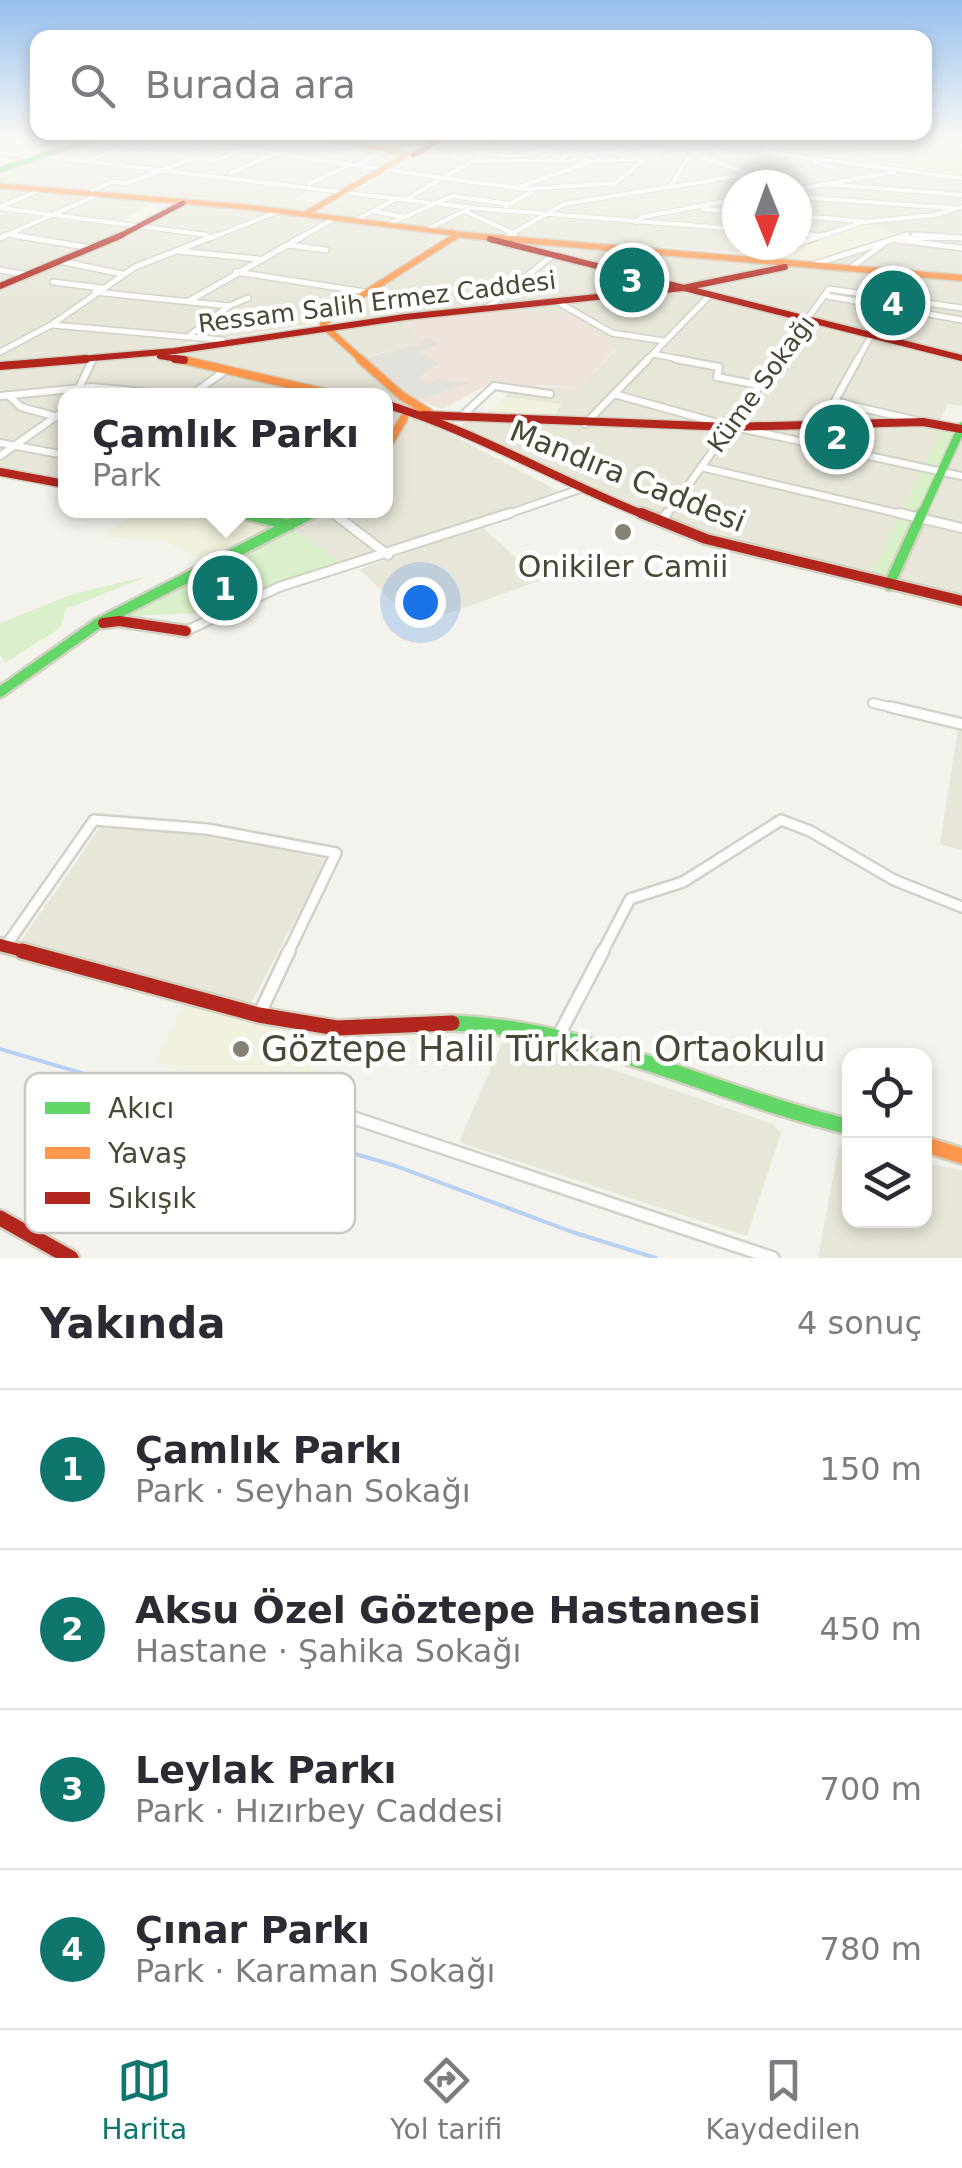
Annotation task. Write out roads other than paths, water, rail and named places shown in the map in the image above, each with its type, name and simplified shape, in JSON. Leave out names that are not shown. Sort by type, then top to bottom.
[{"type":"main road","points":[[138,197],[329,216],[455,234],[510,235],[722,255]]},
{"type":"main road","points":[[151,197],[309,214],[339,197]]},
{"type":"main road","points":[[340,197],[318,211],[329,216],[480,237],[960,276]]},
{"type":"main road","points":[[0,286],[144,226],[186,202],[202,201]]},
{"type":"main road","points":[[418,415],[323,326],[328,317],[455,234]]},
{"type":"main road","points":[[480,237],[958,358]]},
{"type":"main road","points":[[763,260],[960,276]]},
{"type":"main road","name":"Ressam Salih Ermez Caddesi","points":[[488,308],[560,304],[682,288],[778,264]]},
{"type":"main road","name":"Ressam Salih Ermez Caddesi","points":[[176,349],[323,326],[682,288]]},
{"type":"main road","name":"Ressam Salih Ermez Caddesi","points":[[0,366],[136,355],[323,326]]},
{"type":"main road","points":[[176,349],[184,360]]},
{"type":"main road","points":[[136,355],[184,360],[303,388]]},
{"type":"main road","points":[[393,402],[402,396]]},
{"type":"main road","points":[[393,406],[418,415],[464,414],[585,424],[730,427],[923,422],[962,428],[890,585]]},
{"type":"main road","points":[[451,426],[464,414]]},
{"type":"main road","points":[[393,442],[418,415]]},
{"type":"main road","name":"Mandıra Caddesi","points":[[418,415],[451,426],[466,436]]},
{"type":"main road","name":"Mandıra Caddesi","points":[[418,415],[580,489],[751,553],[962,603]]},
{"type":"main road","points":[[0,472],[58,483]]},
{"type":"main road","points":[[261,518],[291,525]]},
{"type":"main road","points":[[0,692],[97,624],[304,518]]},
{"type":"main road","points":[[97,624],[119,621],[186,631]]},
{"type":"main road","points":[[2,946],[260,1016],[337,1028],[471,1022],[560,1034],[796,1117],[842,1125]]},
{"type":"main road","points":[[932,1147],[962,1156]]},
{"type":"main road","points":[[0,1218],[25,1232]]},
{"type":"main road","points":[[27,1233],[71,1258]]},
{"type":"street","points":[[0,208],[25,197]]},
{"type":"street","points":[[0,236],[87,197]]},
{"type":"street","points":[[358,220],[400,197],[472,208],[722,229]]},
{"type":"street","points":[[389,224],[451,197]]},
{"type":"street","points":[[457,197],[509,204]]},
{"type":"street","points":[[501,209],[523,197]]},
{"type":"street","points":[[464,211],[510,235],[564,204],[606,197]]},
{"type":"street","points":[[812,197],[941,210]]},
{"type":"street","points":[[636,222],[642,217],[722,202]]},
{"type":"street","points":[[0,208],[212,236]]},
{"type":"street","points":[[428,229],[472,208]]},
{"type":"street","points":[[688,208],[722,211]]},
{"type":"street","points":[[812,239],[870,222],[960,208]]},
{"type":"street","points":[[0,352],[51,325],[122,274],[280,211]]},
{"type":"street","points":[[373,211],[408,218]]},
{"type":"street","points":[[189,300],[289,244],[329,216]]},
{"type":"street","points":[[812,217],[870,222]]},
{"type":"street","points":[[10,234],[91,248]]},
{"type":"street","points":[[818,263],[912,234],[962,238]]},
{"type":"street","points":[[812,235],[822,236]]},
{"type":"street","points":[[853,266],[890,239],[962,248]]},
{"type":"street","points":[[289,244],[326,250]]},
{"type":"street","points":[[174,251],[260,259]]},
{"type":"street","points":[[488,308],[554,254]]},
{"type":"street","points":[[60,261],[122,274]]},
{"type":"street","points":[[0,270],[28,275]]},
{"type":"street","points":[[236,272],[365,292]]},
{"type":"street","points":[[53,282],[228,306]]},
{"type":"street","points":[[962,308],[829,289],[828,296],[962,320]]},
{"type":"street","points":[[585,424],[710,295]]},
{"type":"street","name":"Küme Sokağı","points":[[662,522],[758,385],[828,296]]},
{"type":"street","points":[[190,335],[228,306],[248,298]]},
{"type":"street","points":[[560,304],[612,332],[664,341]]},
{"type":"street","points":[[51,325],[223,340]]},
{"type":"street","points":[[822,424],[872,336]]},
{"type":"street","points":[[652,354],[719,367],[717,377],[758,385]]},
{"type":"street","points":[[81,386],[92,358]]},
{"type":"street","points":[[200,388],[226,370]]},
{"type":"street","points":[[464,414],[494,386],[550,394]]},
{"type":"street","points":[[64,388],[141,388]]},
{"type":"street","points":[[4,395],[58,389]]},
{"type":"street","points":[[614,394],[730,427],[962,476]]},
{"type":"street","points":[[4,395],[21,408],[58,417]]},
{"type":"street","points":[[836,402],[923,422]]},
{"type":"street","points":[[0,456],[58,420]]},
{"type":"street","points":[[0,443],[58,453]]},
{"type":"street","points":[[700,468],[962,528]]},
{"type":"street","points":[[186,631],[279,587],[388,555],[580,489]]},
{"type":"street","points":[[339,518],[388,555]]},
{"type":"street","points":[[873,703],[962,724]]},
{"type":"street","points":[[2,946],[94,820],[208,829],[336,853],[260,1016]]},
{"type":"street","points":[[560,1034],[630,899],[682,882],[780,820],[801,824],[860,862],[930,897],[962,907]]},
{"type":"street","points":[[355,1118],[773,1258]]},
{"type":"waterway","points":[[0,1049],[81,1073]]},
{"type":"waterway","points":[[355,1154],[656,1258]]},
{"type":"place","name":"Leylak Parkı","points":[[632,280]]},
{"type":"place","name":"Çınar Parkı","points":[[893,303]]},
{"type":"place","name":"Aksu Özel Göztepe Hastanesi","points":[[837,437]]},
{"type":"place","name":"Onikiler Camii","points":[[623,532]]},
{"type":"place","name":"Çamlık Parkı","points":[[225,588]]},
{"type":"place","name":"Göztepe Halil Türkkan Ortaokulu","points":[[241,1049]]}]
